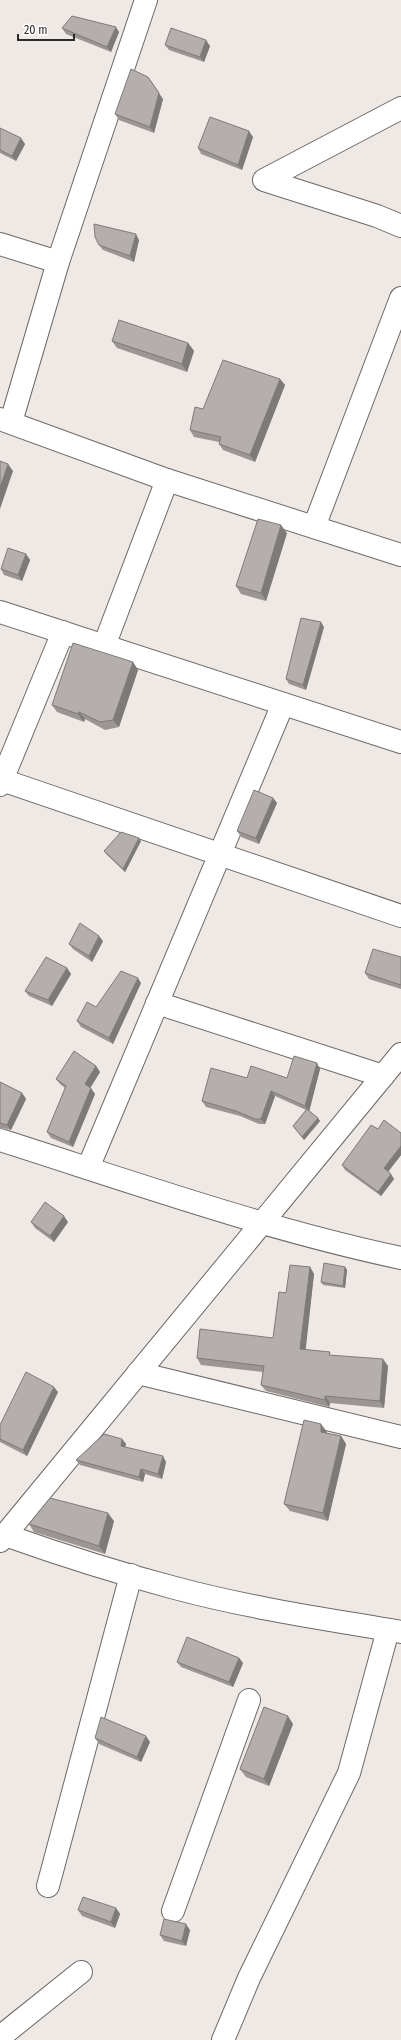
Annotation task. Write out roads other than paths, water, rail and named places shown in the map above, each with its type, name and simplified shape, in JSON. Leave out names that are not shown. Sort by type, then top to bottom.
[{"type":"street","points":[[146,0],[6,420],[167,480],[401,555]]},
{"type":"street","points":[[401,108],[264,180],[377,216],[401,226]]},
{"type":"street","points":[[0,244],[58,262]]},
{"type":"street","points":[[314,527],[401,298]]},
{"type":"street","points":[[104,646],[167,480]]},
{"type":"street","points":[[0,612],[401,742]]},
{"type":"street","points":[[63,632],[1,782],[220,854],[401,916]]},
{"type":"street","points":[[88,1168],[283,704]]},
{"type":"street","points":[[157,1003],[383,1076]]},
{"type":"street","points":[[223,2040],[249,1978],[349,1773],[394,1631],[220,1598],[176,1588],[2,1538],[401,1054]]},
{"type":"street","points":[[0,1140],[159,1192],[262,1222],[401,1258]]},
{"type":"street","points":[[138,1373],[401,1437]]},
{"type":"street","points":[[48,1886],[131,1575]]},
{"type":"street","points":[[173,1911],[248,1700]]},
{"type":"street","points":[[0,2037],[82,1972]]}]
